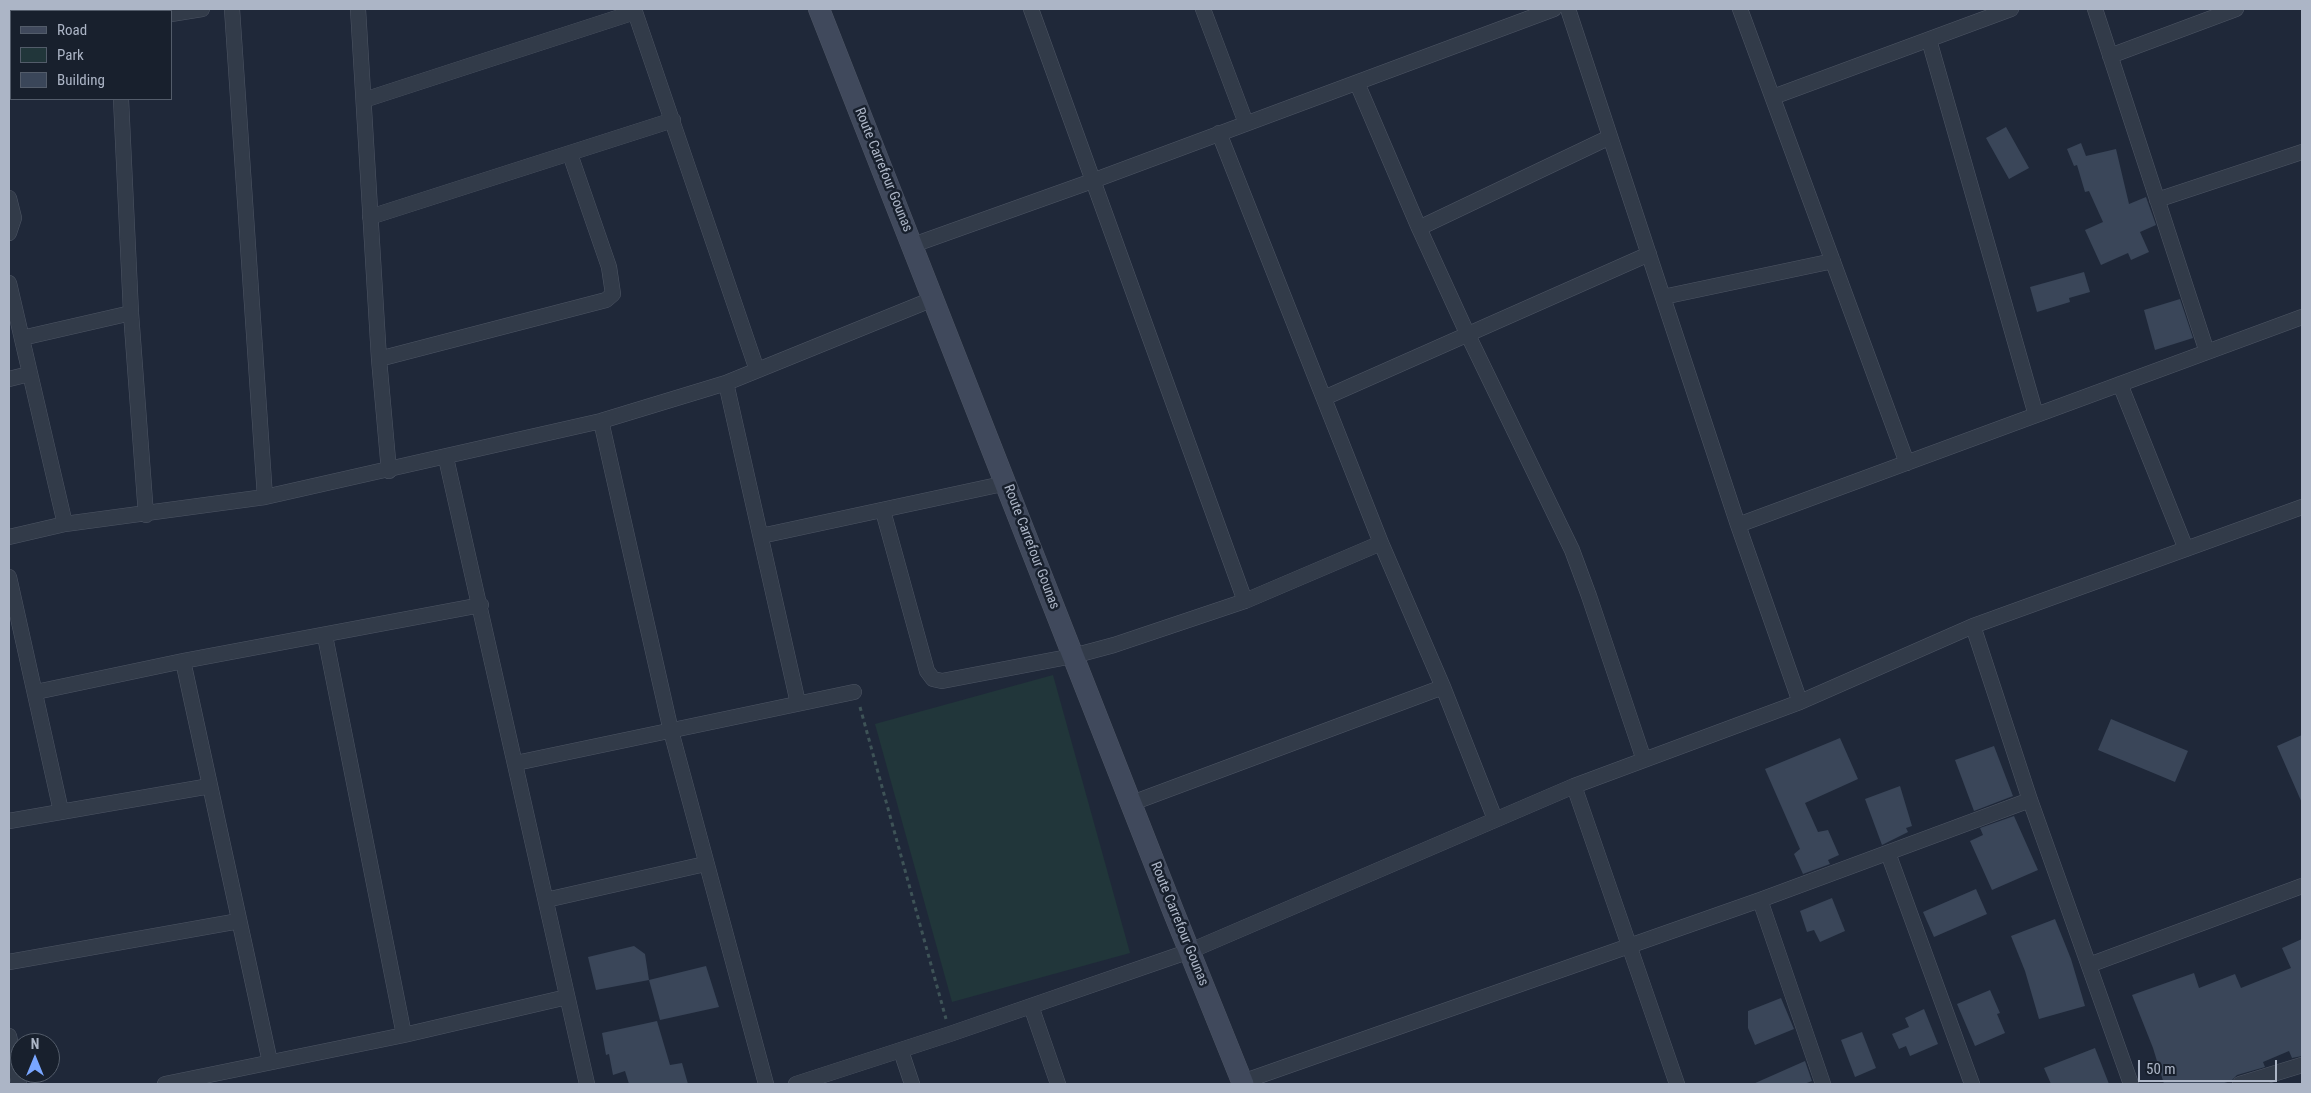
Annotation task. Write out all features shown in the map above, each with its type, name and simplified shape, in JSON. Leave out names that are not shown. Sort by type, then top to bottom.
[{"type":"main road","name":"Route Carrefour Gounas","points":[[819,9],[1243,1083]]},
{"type":"street","points":[[172,14],[202,9]]},
{"type":"street","points":[[232,9],[265,497]]},
{"type":"street","points":[[358,9],[379,359],[388,471]]},
{"type":"street","points":[[1032,9],[1245,601]]},
{"type":"street","points":[[1203,9],[1246,123]]},
{"type":"street","points":[[913,245],[1095,180],[1554,9]]},
{"type":"street","points":[[1568,9],[1738,525],[1800,702]]},
{"type":"street","points":[[1740,9],[1907,463]]},
{"type":"street","points":[[1772,97],[2011,9]]},
{"type":"street","points":[[2095,9],[2207,352]]},
{"type":"street","points":[[2110,56],[2196,15],[2236,9]]},
{"type":"street","points":[[364,100],[634,10],[757,370]]},
{"type":"street","points":[[1929,40],[2036,415]]},
{"type":"street","points":[[1357,83],[1418,228],[1572,550],[1644,760]]},
{"type":"street","points":[[121,100],[131,313],[146,515]]},
{"type":"street","points":[[370,217],[673,120]]},
{"type":"street","points":[[1219,133],[1381,544],[1443,687],[1495,820]]},
{"type":"street","points":[[1418,228],[1610,137]]},
{"type":"street","points":[[379,359],[606,300],[613,294],[609,267],[570,154]]},
{"type":"street","points":[[2157,200],[2302,154]]},
{"type":"street","points":[[9,198],[14,218],[9,233]]},
{"type":"street","points":[[1324,398],[1649,254]]},
{"type":"street","points":[[1663,297],[1833,261]]},
{"type":"street","points":[[9,283],[65,524]]},
{"type":"street","points":[[9,536],[65,524],[146,515],[265,497],[601,422],[726,383],[933,299]]},
{"type":"street","points":[[22,338],[131,313]]},
{"type":"street","points":[[1738,525],[2302,317]]},
{"type":"street","points":[[9,379],[30,374]]},
{"type":"street","points":[[726,383],[798,703]]},
{"type":"street","points":[[2120,384],[2186,549]]},
{"type":"street","points":[[601,422],[671,731],[705,864],[766,1084]]},
{"type":"street","points":[[446,458],[481,605],[587,1084]]},
{"type":"street","points":[[761,536],[1007,483]]},
{"type":"street","points":[[796,1084],[901,1051],[1190,951],[1574,786],[1800,702],[1973,626],[2302,507]]},
{"type":"street","points":[[883,511],[927,671],[933,679],[942,681],[1073,656],[1114,645],[1245,601],[1381,544]]},
{"type":"street","points":[[9,576],[61,811]]},
{"type":"street","points":[[36,692],[183,661],[325,636],[481,605]]},
{"type":"street","points":[[1973,626],[2030,800],[2131,1084]]},
{"type":"street","points":[[325,636],[404,1035]]},
{"type":"street","points":[[183,661],[270,1062]]},
{"type":"street","points":[[1132,804],[1443,687]]},
{"type":"street","points":[[516,763],[798,703],[856,695]]},
{"type":"street","points":[[9,821],[210,786]]},
{"type":"street","points":[[1574,786],[1671,1083]]},
{"type":"street","points":[[1243,1083],[1627,944],[1760,900],[2030,800]]},
{"type":"street","points":[[1888,853],[1972,1084]]},
{"type":"street","points":[[546,900],[705,864]]},
{"type":"street","points":[[2089,965],[2302,886]]},
{"type":"street","points":[[1760,900],[1824,1084]]},
{"type":"street","points":[[9,962],[239,921]]},
{"type":"street","points":[[165,1084],[404,1035],[567,997]]},
{"type":"street","points":[[1031,1006],[1058,1084]]},
{"type":"street","points":[[9,1036],[19,1084]]},
{"type":"street","points":[[901,1051],[912,1084]]},
{"type":"street","points":[[2240,1084],[2301,1069]]},
{"type":"path","points":[[856,695],[950,1034]]},
{"type":"green space","points":[[1053,675],[1130,953],[952,1002],[875,724]]},
{"type":"building","points":[[2006,127],[2029,168],[2009,179],[1986,138]]},
{"type":"building","points":[[2081,143],[2086,156],[2116,149],[2129,204],[2146,197],[2156,225],[2140,232],[2149,252],[2131,260],[2128,253],[2101,265],[2085,230],[2103,222],[2089,191],[2085,192],[2077,165],[2074,166],[2067,149]]},
{"type":"building","points":[[2084,272],[2090,292],[2069,298],[2070,302],[2037,312],[2030,287]]},
{"type":"building","points":[[2180,299],[2193,338],[2155,350],[2144,310]]},
{"type":"building","points":[[2111,719],[2188,751],[2175,782],[2098,750]]},
{"type":"building","points":[[2302,735],[2302,803],[2277,746]]},
{"type":"building","points":[[1840,738],[1858,779],[1805,803],[1818,832],[1828,830],[1839,855],[1828,860],[1830,864],[1803,874],[1794,854],[1800,849],[1765,769]]},
{"type":"building","points":[[1994,746],[2013,796],[1974,811],[1955,760]]},
{"type":"building","points":[[1900,786],[1912,826],[1906,828],[1908,832],[1882,845],[1865,799]]},
{"type":"building","points":[[2014,816],[2038,870],[1992,890],[1970,841],[1983,835],[1980,828]]},
{"type":"building","points":[[1976,889],[1987,914],[1934,937],[1923,912]]},
{"type":"building","points":[[1832,898],[1845,931],[1820,942],[1814,930],[1807,932],[1800,911]]},
{"type":"building","points":[[2055,919],[2071,959],[2085,1006],[2039,1019],[2025,971],[2011,936]]},
{"type":"building","points":[[2302,939],[2302,1056],[2292,1058],[2289,1051],[2263,1062],[2265,1067],[2237,1075],[2231,1081],[2221,1084],[2164,1084],[2153,1048],[2132,995],[2194,973],[2199,988],[2235,974],[2241,988],[2291,968],[2282,948]]},
{"type":"building","points":[[634,946],[645,954],[649,980],[596,990],[588,957]]},
{"type":"building","points":[[706,966],[719,1007],[660,1020],[649,980]]},
{"type":"building","points":[[1990,990],[2000,1013],[1997,1014],[2005,1033],[1975,1046],[1957,1004]]},
{"type":"building","points":[[1781,998],[1794,1029],[1755,1045],[1748,1028],[1748,1011]]},
{"type":"building","points":[[1924,1009],[1938,1044],[1910,1056],[1906,1046],[1899,1049],[1892,1034],[1909,1027],[1905,1018]]},
{"type":"building","points":[[657,1021],[670,1065],[682,1063],[688,1084],[629,1084],[625,1071],[613,1075],[609,1054],[606,1055],[602,1033]]},
{"type":"building","points":[[1862,1032],[1876,1068],[1855,1077],[1841,1040]]},
{"type":"building","points":[[2095,1048],[2109,1084],[2051,1084],[2044,1068]]},
{"type":"building","points":[[1805,1061],[1812,1081],[1804,1084],[1753,1084]]}]
